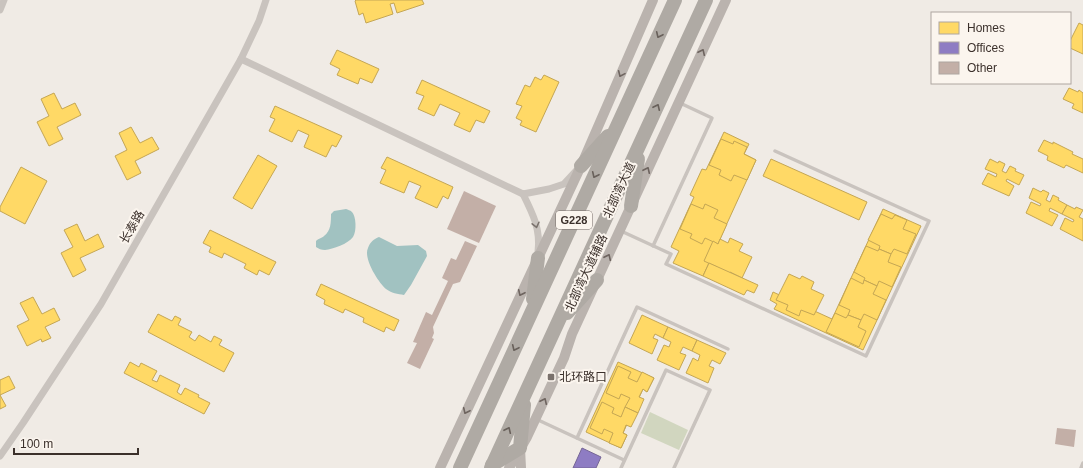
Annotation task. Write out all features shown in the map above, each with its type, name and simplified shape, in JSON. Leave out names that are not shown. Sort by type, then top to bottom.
[{"type":"highway","name":"G228","points":[[459,468],[675,0]]},
{"type":"highway","name":"北部湾大道","points":[[492,467],[706,0]]},
{"type":"highway","points":[[581,166],[617,126]]},
{"type":"highway","points":[[631,206],[641,142]]},
{"type":"highway","points":[[531,313],[538,258]]},
{"type":"highway","points":[[557,324],[597,280]]},
{"type":"highway","points":[[492,467],[520,448],[525,393]]},
{"type":"main road","points":[[459,468],[442,465],[581,166],[653,0]]},
{"type":"main road","name":"北部湾大道辅路","points":[[509,468],[535,419],[564,358],[572,334],[726,0]]},
{"type":"main road","points":[[520,448],[521,468]]},
{"type":"street","points":[[0,10],[4,0]]},
{"type":"street","name":"长泰路","points":[[0,456],[101,304],[242,59],[260,21],[266,0]]},
{"type":"street","points":[[242,59],[523,194],[549,189],[564,184],[581,166]]},
{"type":"street","points":[[523,194],[535,218],[540,240],[538,258]]},
{"type":"lane","points":[[653,246],[712,118],[679,102]]},
{"type":"lane","points":[[620,230],[671,254],[666,264],[866,356],[929,221],[775,151]]},
{"type":"lane","points":[[577,438],[637,307],[728,349]]},
{"type":"lane","points":[[621,468],[666,370],[710,390],[674,468]]},
{"type":"lane","points":[[535,419],[624,460]]},
{"type":"lane","points":[[1081,468],[1083,463]]},
{"type":"green space","points":[[650,412],[688,430],[679,450],[641,433]]},
{"type":"water","points":[[346,209],[352,212],[355,220],[354,234],[351,240],[332,249],[324,250],[316,247],[316,241],[323,237],[329,229],[331,214],[334,211]]},
{"type":"water","points":[[379,237],[397,246],[418,245],[426,251],[427,256],[404,295],[386,289],[375,276],[369,264],[367,252],[368,248],[372,241]]},
{"type":"building: Homes","points":[[356,0],[422,0],[424,4],[397,13],[394,3],[390,4],[393,14],[366,23],[363,13],[359,15]]},
{"type":"building: Homes","points":[[1079,23],[1083,25],[1083,54],[1071,48],[1071,39]]},
{"type":"building: Homes","points":[[337,50],[379,69],[372,83],[360,78],[358,84],[337,75],[340,69],[330,64]]},
{"type":"building: Homes","points":[[544,75],[559,82],[536,132],[520,125],[522,121],[516,118],[522,106],[516,104],[525,85],[530,87],[535,77],[541,80]]},
{"type":"building: Homes","points":[[422,80],[490,111],[484,123],[476,120],[470,132],[454,125],[460,113],[440,104],[434,116],[418,109],[424,96],[416,93]]},
{"type":"building: Homes","points":[[1069,88],[1078,92],[1079,90],[1083,93],[1083,113],[1072,108],[1074,104],[1063,99]]},
{"type":"building: Homes","points":[[54,93],[62,109],[75,103],[81,115],[57,127],[63,139],[49,146],[37,122],[49,116],[41,99]]},
{"type":"building: Homes","points":[[275,106],[342,136],[336,147],[332,145],[326,157],[304,147],[309,135],[298,130],[292,142],[269,131],[275,119],[270,117]]},
{"type":"building: Homes","points":[[131,127],[140,143],[152,137],[159,149],[135,161],[141,173],[127,180],[115,156],[127,150],[119,133]]},
{"type":"building: Homes","points":[[724,132],[749,144],[744,154],[756,160],[703,276],[673,263],[679,251],[671,247],[694,197],[690,195],[702,169],[706,170]]},
{"type":"building: Homes","points":[[721,139],[733,144],[734,141],[747,147],[744,154],[756,160],[747,180],[734,175],[731,181],[719,175],[721,170],[709,165]]},
{"type":"building: Homes","points":[[1044,140],[1053,144],[1053,142],[1083,159],[1083,173],[1066,165],[1064,168],[1047,160],[1048,156],[1038,151]]},
{"type":"building: Homes","points":[[258,155],[277,166],[252,209],[233,198]]},
{"type":"building: Homes","points":[[387,157],[453,187],[448,199],[443,196],[437,208],[415,198],[421,186],[409,181],[404,193],[380,183],[386,170],[381,168]]},
{"type":"building: Homes","points":[[771,159],[867,202],[859,220],[763,176]]},
{"type":"building: Homes","points":[[990,159],[998,163],[999,161],[1005,164],[1002,171],[1006,173],[1010,166],[1016,169],[1015,171],[1024,175],[1019,185],[1007,179],[1006,181],[1014,186],[1009,196],[982,184],[988,173],[996,177],[997,174],[985,169]]},
{"type":"building: Homes","points":[[21,167],[47,181],[25,224],[0,211],[0,207]]},
{"type":"building: Homes","points":[[1033,188],[1041,192],[1043,190],[1049,193],[1046,200],[1050,202],[1053,195],[1067,205],[1062,214],[1050,208],[1049,211],[1058,215],[1052,226],[1026,213],[1031,202],[1040,206],[1041,204],[1029,198]]},
{"type":"building: Homes","points":[[691,204],[703,209],[705,204],[718,210],[714,218],[727,224],[718,244],[705,238],[702,244],[690,238],[692,234],[680,229]]},
{"type":"building: Homes","points":[[1067,205],[1075,209],[1076,207],[1083,210],[1079,217],[1083,219],[1083,241],[1060,229],[1065,218],[1073,222],[1074,220],[1062,214]]},
{"type":"building: Homes","points":[[883,209],[921,226],[863,350],[774,309],[777,304],[770,300],[773,292],[832,319]]},
{"type":"building: Homes","points":[[881,214],[892,219],[895,215],[907,220],[903,229],[916,234],[907,254],[894,249],[891,254],[879,249],[880,246],[868,240]]},
{"type":"building: Homes","points":[[77,224],[85,241],[98,234],[104,247],[80,258],[86,270],[73,277],[61,253],[73,247],[64,230]]},
{"type":"building: Homes","points":[[210,230],[276,262],[269,275],[259,270],[257,275],[244,268],[246,264],[224,253],[222,258],[209,252],[211,247],[203,243]]},
{"type":"building: Homes","points":[[730,238],[743,244],[739,251],[752,257],[742,278],[730,272],[727,278],[715,272],[717,267],[704,261],[713,241],[718,244],[720,239],[728,243]]},
{"type":"building: Homes","points":[[866,246],[891,254],[888,262],[901,267],[892,287],[879,281],[877,286],[864,280],[865,278],[854,272]]},
{"type":"building: Homes","points":[[709,263],[758,285],[754,293],[747,290],[744,295],[703,276]]},
{"type":"building: Homes","points":[[789,274],[800,279],[802,276],[814,282],[811,289],[824,295],[814,315],[801,310],[799,316],[786,310],[788,305],[776,300]]},
{"type":"building: Homes","points":[[851,278],[863,284],[864,280],[877,286],[873,294],[886,300],[877,320],[864,314],[861,320],[848,315],[850,310],[839,305]]},
{"type":"building: Homes","points":[[321,284],[399,320],[394,331],[386,327],[384,332],[363,322],[364,318],[345,309],[343,313],[324,304],[325,300],[316,295]]},
{"type":"building: Homes","points":[[33,297],[42,314],[54,308],[60,320],[45,327],[51,338],[42,342],[41,339],[27,346],[17,326],[29,320],[20,303]]},
{"type":"building: Homes","points":[[835,313],[846,318],[848,315],[861,320],[858,327],[866,331],[859,347],[826,332]]},
{"type":"building: Homes","points":[[158,314],[172,321],[175,316],[181,319],[178,325],[192,332],[189,337],[195,341],[199,335],[211,342],[214,336],[222,340],[219,345],[234,353],[224,372],[148,332]]},
{"type":"building: Homes","points":[[642,315],[668,327],[663,338],[655,334],[653,338],[658,340],[652,354],[629,343]]},
{"type":"building: Homes","points":[[668,327],[697,340],[692,351],[683,347],[680,353],[686,355],[679,370],[657,360],[664,345],[669,347],[671,342],[663,338]]},
{"type":"building: Homes","points":[[697,340],[726,353],[720,364],[712,360],[709,366],[714,368],[708,383],[686,373],[693,358],[698,361],[700,355],[692,351]]},
{"type":"building: Homes","points":[[130,362],[139,367],[141,363],[157,371],[152,380],[157,382],[160,375],[180,385],[177,392],[181,395],[185,388],[199,395],[198,397],[210,403],[204,414],[124,373]]},
{"type":"building: Homes","points":[[618,362],[654,378],[647,392],[643,389],[623,433],[627,435],[621,448],[586,432]]},
{"type":"building: Homes","points":[[618,366],[631,372],[628,378],[637,382],[642,372],[654,378],[647,392],[643,389],[639,397],[644,399],[638,413],[625,407],[630,398],[621,394],[619,399],[606,393]]},
{"type":"building: Homes","points":[[9,376],[15,388],[0,395],[0,380]]},
{"type":"building: Homes","points":[[0,395],[6,406],[0,409]]},
{"type":"building: Homes","points":[[602,402],[614,408],[612,413],[621,417],[625,407],[638,413],[631,427],[626,425],[623,433],[627,435],[621,448],[609,443],[613,433],[604,429],[602,434],[590,428]]},
{"type":"building: Offices","points":[[582,448],[601,457],[596,468],[573,468]]},
{"type":"building: Other","points":[[464,191],[496,206],[479,243],[447,229]]},
{"type":"building: Other","points":[[465,241],[477,246],[460,282],[453,284],[433,327],[434,333],[432,338],[434,339],[420,369],[407,363],[417,343],[413,342],[426,312],[432,315],[448,281],[442,278],[451,258],[456,260]]},
{"type":"building: Other","points":[[1057,428],[1076,430],[1074,447],[1055,444]]},
{"type":"place","name":"北环路口","points":[[551,377]]}]
